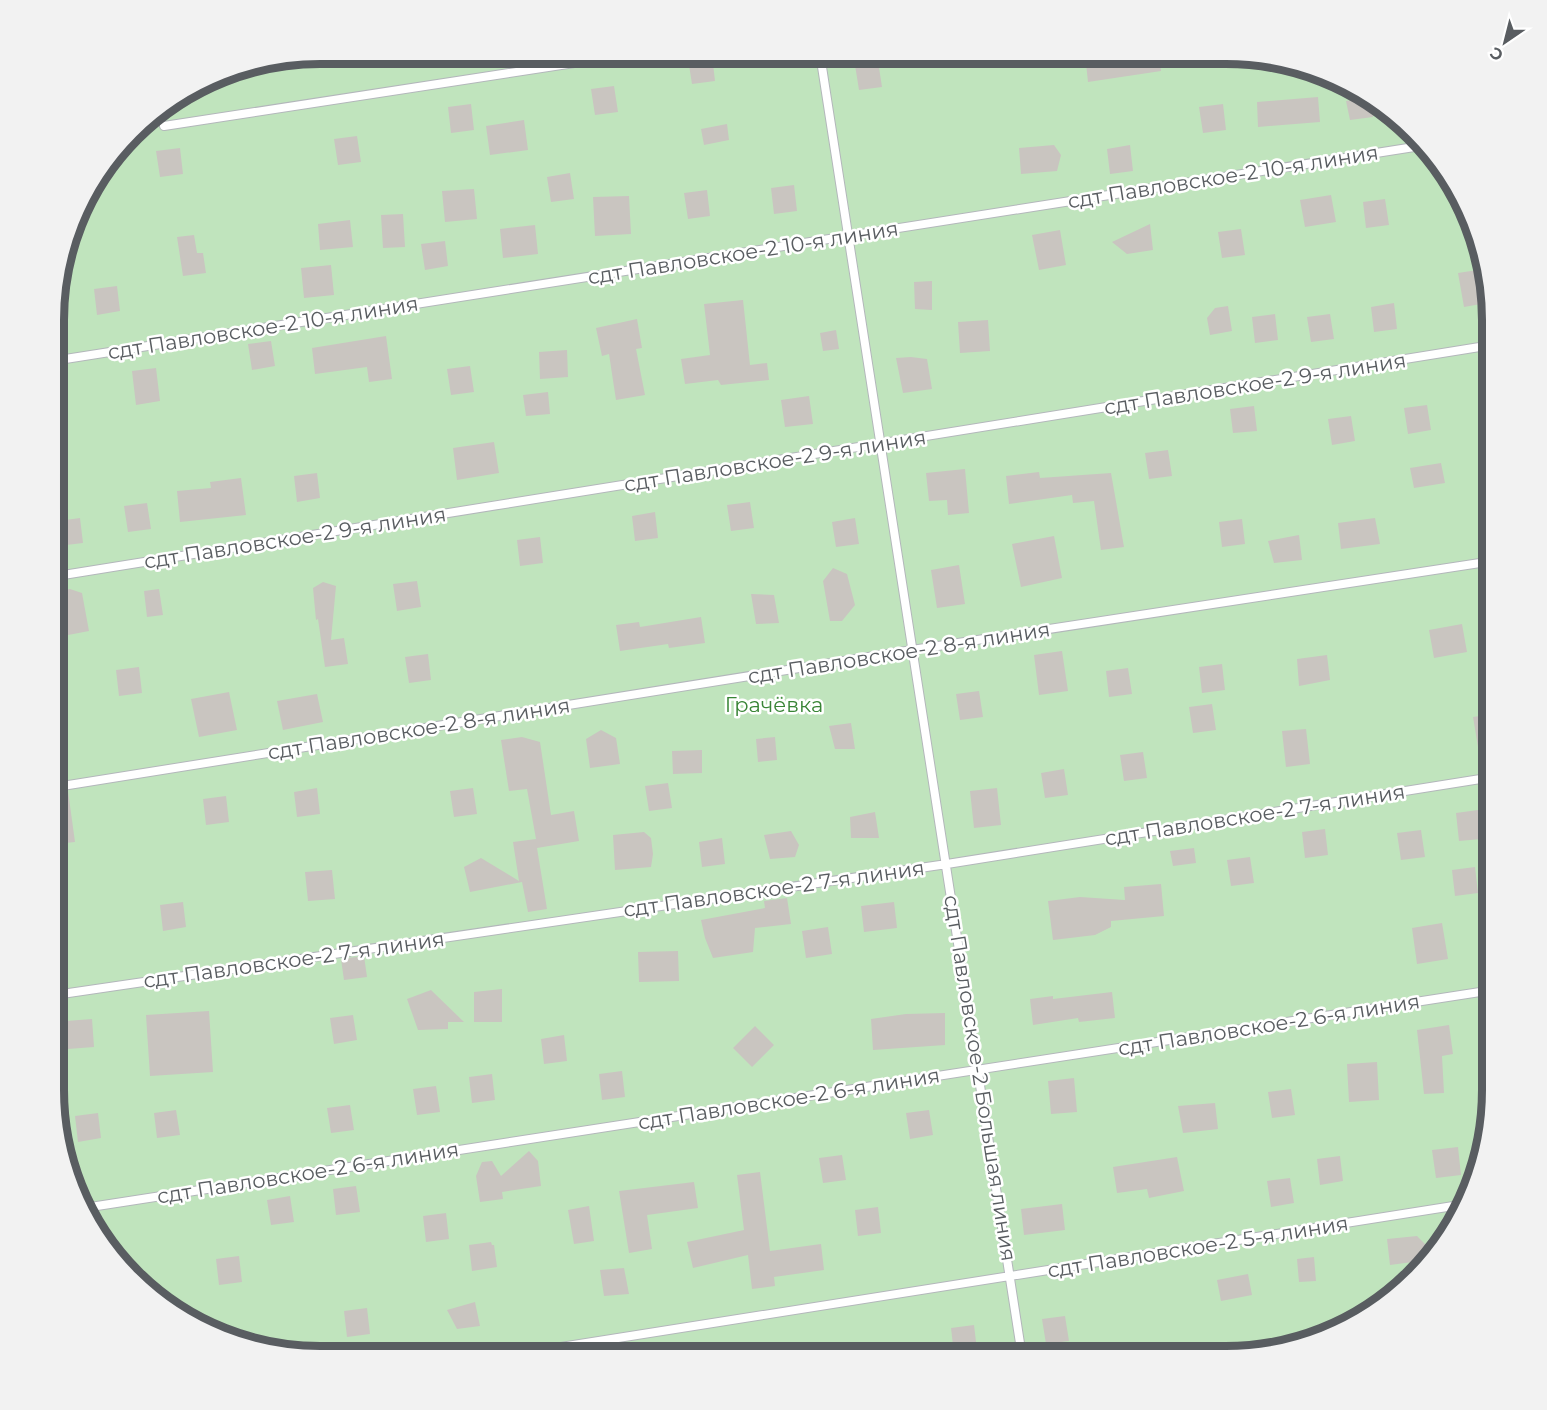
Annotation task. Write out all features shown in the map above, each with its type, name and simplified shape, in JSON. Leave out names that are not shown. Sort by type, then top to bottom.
[{"type":"lane","points":[[164,126],[568,64]]},
{"type":"lane","name":"сдт Павловское-2 Большая линия","points":[[822,64],[1021,1346]]},
{"type":"lane","name":"сдт Павловское-2 10-я линия","points":[[64,359],[1414,147]]},
{"type":"lane","name":"сдт Павловское-2 9-я линия","points":[[64,575],[1482,347]]},
{"type":"lane","name":"сдт Павловское-2 8-я линия","points":[[64,786],[912,650],[1482,563]]},
{"type":"lane","name":"сдт Павловское-2 7-я линия","points":[[64,994],[947,864],[1482,779]]},
{"type":"lane","name":"сдт Павловское-2 6-я линия","points":[[93,1207],[1482,992]]},
{"type":"lane","name":"сдт Павловское-2 5-я линия","points":[[567,1346],[1454,1206]]},
{"type":"green space","name":"Грачёвка","points":[[304,65],[1243,65],[1293,73],[1340,91],[1382,117],[1419,152],[1439,178],[1463,223],[1478,271],[1482,304],[1482,1106],[1474,1156],[1456,1203],[1430,1245],[1395,1282],[1369,1302],[1324,1326],[1276,1341],[1243,1345],[321,1346],[254,1337],[207,1319],[165,1293],[128,1258],[108,1232],[84,1187],[69,1139],[65,1106],[64,321],[69,271],[78,238],[99,193],[117,165],[152,128],[178,108],[223,84],[271,69]]},
{"type":"building","points":[[689,64],[713,64],[715,81],[692,84]]},
{"type":"building","points":[[878,64],[882,87],[859,90],[855,65]]},
{"type":"building","points":[[1086,64],[1160,64],[1161,71],[1088,82]]},
{"type":"building","points":[[614,86],[618,112],[595,115],[591,89]]},
{"type":"building","points":[[1318,97],[1320,122],[1258,127],[1257,102]]},
{"type":"building","points":[[1355,100],[1373,110],[1373,117],[1350,120],[1346,101]]},
{"type":"building","points":[[471,104],[474,130],[451,133],[448,107]]},
{"type":"building","points":[[1223,104],[1226,130],[1203,133],[1199,107]]},
{"type":"building","points":[[524,120],[528,150],[490,155],[486,126]]},
{"type":"building","points":[[727,124],[729,140],[704,145],[701,129]]},
{"type":"building","points":[[357,136],[361,162],[338,165],[334,139]]},
{"type":"building","points":[[1054,145],[1061,155],[1057,171],[1021,174],[1019,148]]},
{"type":"building","points":[[1130,145],[1133,171],[1110,174],[1107,149]]},
{"type":"building","points":[[180,148],[183,174],[160,177],[156,151]]},
{"type":"building","points":[[570,173],[574,199],[551,202],[547,177]]},
{"type":"building","points":[[794,185],[797,211],[774,214],[771,188]]},
{"type":"building","points":[[474,189],[477,219],[445,222],[442,191]]},
{"type":"building","points":[[707,190],[710,216],[688,219],[684,193]]},
{"type":"building","points":[[1331,195],[1336,222],[1305,227],[1300,200]]},
{"type":"building","points":[[629,196],[631,234],[595,236],[593,197]]},
{"type":"building","points":[[1385,199],[1389,225],[1366,228],[1363,202]]},
{"type":"building","points":[[403,214],[405,247],[383,248],[381,215]]},
{"type":"building","points":[[350,220],[353,247],[320,250],[318,224]]},
{"type":"building","points":[[1150,224],[1153,250],[1127,254],[1112,242]]},
{"type":"building","points":[[535,225],[538,254],[503,258],[500,229]]},
{"type":"building","points":[[1241,229],[1245,255],[1222,258],[1218,232]]},
{"type":"building","points":[[1060,230],[1066,265],[1039,270],[1032,235]]},
{"type":"building","points":[[194,235],[197,253],[203,253],[206,273],[183,276],[177,237]]},
{"type":"building","points":[[445,241],[448,266],[425,270],[421,244]]},
{"type":"building","points":[[331,265],[334,295],[304,298],[301,268]]},
{"type":"building","points":[[1478,270],[1482,304],[1464,307],[1458,273]]},
{"type":"building","points":[[932,281],[932,310],[915,309],[914,282]]},
{"type":"building","points":[[117,286],[120,311],[97,315],[94,289]]},
{"type":"building","points":[[743,300],[750,365],[767,363],[769,380],[721,385],[718,380],[685,384],[681,359],[710,355],[704,304]]},
{"type":"building","points":[[1394,303],[1397,329],[1374,332],[1371,307]]},
{"type":"building","points":[[1228,306],[1232,331],[1210,335],[1207,318],[1215,308]]},
{"type":"building","points":[[1275,314],[1278,340],[1255,343],[1252,317]]},
{"type":"building","points":[[1330,314],[1334,339],[1311,342],[1307,317]]},
{"type":"building","points":[[637,319],[642,348],[636,349],[645,395],[616,400],[609,354],[602,356],[596,328]]},
{"type":"building","points":[[988,320],[990,351],[960,353],[958,322]]},
{"type":"building","points":[[836,330],[839,349],[823,351],[820,333]]},
{"type":"building","points":[[386,336],[392,379],[369,382],[367,367],[315,374],[312,348]]},
{"type":"building","points":[[271,341],[275,366],[252,370],[248,344]]},
{"type":"building","points":[[567,350],[568,377],[540,379],[539,352]]},
{"type":"building","points":[[896,358],[927,359],[932,389],[903,393]]},
{"type":"building","points":[[470,366],[474,392],[451,395],[447,369]]},
{"type":"building","points":[[156,368],[160,401],[136,405],[132,371]]},
{"type":"building","points":[[548,392],[550,414],[526,416],[523,395]]},
{"type":"building","points":[[809,396],[813,424],[785,427],[781,400]]},
{"type":"building","points":[[1427,405],[1431,430],[1408,434],[1404,408]]},
{"type":"building","points":[[1254,406],[1257,431],[1233,433],[1230,409]]},
{"type":"building","points":[[1351,416],[1355,441],[1332,445],[1328,419]]},
{"type":"building","points":[[494,442],[499,473],[457,480],[453,448]]},
{"type":"building","points":[[1168,450],[1172,476],[1149,479],[1145,453]]},
{"type":"building","points":[[1441,463],[1445,483],[1414,488],[1410,468]]},
{"type":"building","points":[[965,469],[969,513],[948,515],[947,500],[929,501],[926,473]]},
{"type":"building","points":[[1039,472],[1040,478],[1111,473],[1124,547],[1101,550],[1094,501],[1073,503],[1072,495],[1009,504],[1006,476]]},
{"type":"building","points":[[317,473],[320,498],[297,502],[294,476]]},
{"type":"building","points":[[241,478],[246,515],[180,522],[177,491],[211,488],[210,482]]},
{"type":"building","points":[[750,502],[754,528],[731,531],[727,505]]},
{"type":"building","points":[[147,503],[151,529],[128,532],[124,506]]},
{"type":"building","points":[[655,512],[658,538],[635,541],[632,516]]},
{"type":"building","points":[[80,518],[83,543],[64,545],[64,520]]},
{"type":"building","points":[[855,518],[859,544],[836,547],[832,522]]},
{"type":"building","points":[[1375,518],[1380,544],[1341,549],[1338,523]]},
{"type":"building","points":[[1242,519],[1245,544],[1222,547],[1219,522]]},
{"type":"building","points":[[1299,535],[1302,560],[1274,563],[1268,541]]},
{"type":"building","points":[[1054,536],[1062,578],[1021,587],[1012,544]]},
{"type":"building","points":[[540,537],[543,563],[520,566],[517,540]]},
{"type":"building","points":[[959,565],[965,604],[937,608],[931,570]]},
{"type":"building","points":[[833,568],[847,574],[855,605],[842,621],[830,621],[823,581]]},
{"type":"building","points":[[417,581],[421,607],[397,611],[393,584]]},
{"type":"building","points":[[323,582],[336,586],[331,640],[344,638],[348,664],[325,667],[318,619],[316,620],[313,588]]},
{"type":"building","points":[[70,589],[82,593],[89,631],[64,636],[64,590]]},
{"type":"building","points":[[159,589],[163,615],[147,617],[144,591]]},
{"type":"building","points":[[751,594],[774,595],[779,623],[756,624]]},
{"type":"building","points":[[701,617],[705,643],[669,648],[668,644],[620,651],[616,625],[639,622],[640,627]]},
{"type":"building","points":[[1462,624],[1467,652],[1434,658],[1429,630]]},
{"type":"building","points":[[1062,651],[1068,691],[1039,695],[1034,655]]},
{"type":"building","points":[[428,654],[431,680],[409,683],[405,657]]},
{"type":"building","points":[[1327,655],[1330,680],[1299,686],[1297,659]]},
{"type":"building","points":[[1222,664],[1225,690],[1202,693],[1199,667]]},
{"type":"building","points":[[139,667],[142,693],[119,696],[116,670]]},
{"type":"building","points":[[1128,668],[1132,694],[1109,697],[1106,671]]},
{"type":"building","points":[[979,691],[983,717],[960,720],[956,694]]},
{"type":"building","points":[[229,692],[237,730],[199,737],[191,699]]},
{"type":"building","points":[[317,694],[323,722],[283,730],[277,701]]},
{"type":"building","points":[[1212,704],[1216,730],[1193,733],[1189,707]]},
{"type":"building","points":[[1482,716],[1482,746],[1478,747],[1473,717]]},
{"type":"building","points":[[851,723],[855,749],[835,749],[829,726]]},
{"type":"building","points":[[1306,729],[1310,764],[1286,767],[1282,731]]},
{"type":"building","points":[[601,730],[616,738],[620,764],[590,768],[586,739]]},
{"type":"building","points":[[522,737],[540,742],[551,815],[574,811],[579,841],[537,848],[547,909],[528,912],[522,882],[470,892],[464,867],[481,858],[519,881],[513,842],[536,839],[527,789],[509,791],[501,740]]},
{"type":"building","points":[[775,737],[777,760],[758,762],[756,739]]},
{"type":"building","points":[[702,750],[702,773],[673,774],[672,751]]},
{"type":"building","points":[[1143,752],[1147,778],[1124,781],[1120,755]]},
{"type":"building","points":[[1064,769],[1068,795],[1045,798],[1041,773]]},
{"type":"building","points":[[668,783],[672,808],[649,811],[645,786]]},
{"type":"building","points":[[317,788],[320,814],[297,817],[294,792]]},
{"type":"building","points":[[473,788],[477,814],[454,817],[450,791]]},
{"type":"building","points":[[997,788],[1001,825],[974,828],[970,791]]},
{"type":"building","points":[[68,791],[75,842],[64,843],[64,792]]},
{"type":"building","points":[[226,796],[229,822],[206,825],[203,799]]},
{"type":"building","points":[[1478,810],[1481,839],[1459,841],[1456,813]]},
{"type":"building","points":[[875,812],[879,838],[851,838],[850,817]]},
{"type":"building","points":[[1325,829],[1328,855],[1305,858],[1302,832]]},
{"type":"building","points":[[1421,830],[1425,857],[1401,860],[1397,833]]},
{"type":"building","points":[[791,831],[799,845],[795,857],[770,859],[764,835]]},
{"type":"building","points":[[644,832],[651,838],[653,854],[651,867],[615,870],[613,835]]},
{"type":"building","points":[[722,838],[725,864],[702,867],[699,842]]},
{"type":"building","points":[[1194,848],[1196,863],[1173,866],[1170,851]]},
{"type":"building","points":[[1250,857],[1254,883],[1231,886],[1227,860]]},
{"type":"building","points":[[1475,867],[1478,893],[1455,896],[1452,870]]},
{"type":"building","points":[[332,870],[335,899],[308,901],[305,872]]},
{"type":"building","points":[[1161,884],[1164,916],[1111,921],[1111,927],[1095,935],[1053,940],[1048,901],[1080,897],[1125,900],[1124,887]]},
{"type":"building","points":[[787,898],[791,924],[755,928],[753,952],[713,958],[701,920],[765,908],[764,901]]},
{"type":"building","points":[[183,902],[186,927],[163,931],[160,905]]},
{"type":"building","points":[[894,902],[897,928],[864,932],[861,906]]},
{"type":"building","points":[[1442,923],[1448,959],[1417,964],[1412,928]]},
{"type":"building","points":[[828,927],[832,954],[806,958],[802,931]]},
{"type":"building","points":[[678,951],[679,981],[639,982],[638,952]]},
{"type":"building","points":[[364,956],[367,977],[344,980],[341,959]]},
{"type":"building","points":[[502,989],[502,1022],[474,1022],[474,992]]},
{"type":"building","points":[[431,990],[464,1022],[448,1022],[448,1029],[418,1030],[407,999]]},
{"type":"building","points":[[1112,992],[1115,1018],[1079,1022],[1078,1018],[1033,1025],[1030,999],[1053,996],[1053,999]]},
{"type":"building","points":[[209,1011],[213,1072],[150,1076],[146,1015]]},
{"type":"building","points":[[945,1013],[945,1045],[873,1050],[871,1019],[906,1014]]},
{"type":"building","points":[[353,1015],[357,1040],[334,1044],[330,1018]]},
{"type":"building","points":[[92,1019],[94,1047],[68,1049],[66,1021]]},
{"type":"building","points":[[1449,1025],[1453,1054],[1442,1056],[1444,1093],[1424,1094],[1417,1030]]},
{"type":"building","points":[[755,1026],[774,1045],[752,1067],[733,1048]]},
{"type":"building","points":[[564,1035],[567,1061],[544,1064],[541,1039]]},
{"type":"building","points":[[1377,1062],[1379,1100],[1349,1102],[1347,1064]]},
{"type":"building","points":[[622,1071],[625,1097],[602,1100],[599,1074]]},
{"type":"building","points":[[492,1074],[495,1100],[472,1103],[469,1077]]},
{"type":"building","points":[[1074,1078],[1077,1112],[1051,1114],[1048,1081]]},
{"type":"building","points":[[436,1086],[440,1112],[417,1115],[413,1089]]},
{"type":"building","points":[[1291,1089],[1295,1115],[1272,1118],[1268,1092]]},
{"type":"building","points":[[1215,1103],[1218,1129],[1183,1133],[1178,1106]]},
{"type":"building","points":[[350,1105],[354,1130],[331,1133],[327,1108]]},
{"type":"building","points":[[176,1110],[180,1135],[157,1138],[154,1113]]},
{"type":"building","points":[[929,1110],[933,1135],[910,1139],[906,1113]]},
{"type":"building","points":[[98,1113],[101,1138],[78,1142],[75,1116]]},
{"type":"building","points":[[1458,1147],[1461,1175],[1436,1178],[1432,1150]]},
{"type":"building","points":[[529,1151],[538,1161],[541,1186],[502,1192],[503,1199],[480,1202],[476,1176],[482,1162],[492,1161],[501,1176]]},
{"type":"building","points":[[842,1155],[846,1180],[823,1183],[819,1158]]},
{"type":"building","points":[[1340,1156],[1343,1181],[1320,1185],[1317,1159]]},
{"type":"building","points":[[1177,1157],[1184,1191],[1149,1198],[1147,1189],[1117,1193],[1113,1167]]},
{"type":"building","points":[[760,1172],[770,1251],[821,1244],[824,1270],[774,1277],[775,1286],[752,1289],[748,1255],[693,1268],[687,1242],[744,1230],[737,1175]]},
{"type":"building","points":[[1290,1178],[1294,1203],[1271,1207],[1267,1181]]},
{"type":"building","points":[[694,1182],[698,1208],[647,1215],[652,1249],[629,1253],[619,1191]]},
{"type":"building","points":[[356,1186],[360,1212],[336,1215],[333,1189]]},
{"type":"building","points":[[290,1196],[294,1222],[271,1225],[267,1200]]},
{"type":"building","points":[[1062,1204],[1065,1230],[1024,1235],[1021,1209]]},
{"type":"building","points":[[589,1206],[594,1241],[574,1244],[568,1210]]},
{"type":"building","points":[[878,1207],[881,1233],[858,1236],[855,1210]]},
{"type":"building","points":[[446,1213],[449,1239],[426,1242],[423,1216]]},
{"type":"building","points":[[1417,1236],[1427,1246],[1415,1262],[1390,1265],[1387,1239]]},
{"type":"building","points":[[491,1242],[494,1245],[497,1267],[472,1271],[469,1245]]},
{"type":"building","points":[[239,1256],[242,1282],[219,1285],[216,1259]]},
{"type":"building","points":[[1314,1257],[1316,1281],[1299,1282],[1297,1259]]},
{"type":"building","points":[[624,1268],[629,1294],[604,1296],[600,1270]]},
{"type":"building","points":[[1248,1274],[1252,1295],[1221,1301],[1217,1280]]},
{"type":"building","points":[[475,1302],[480,1326],[457,1329],[447,1310]]},
{"type":"building","points":[[367,1308],[370,1334],[347,1337],[344,1311]]},
{"type":"building","points":[[1065,1316],[1069,1341],[1046,1344],[1042,1319]]},
{"type":"building","points":[[974,1325],[977,1346],[953,1346],[951,1328]]}]
